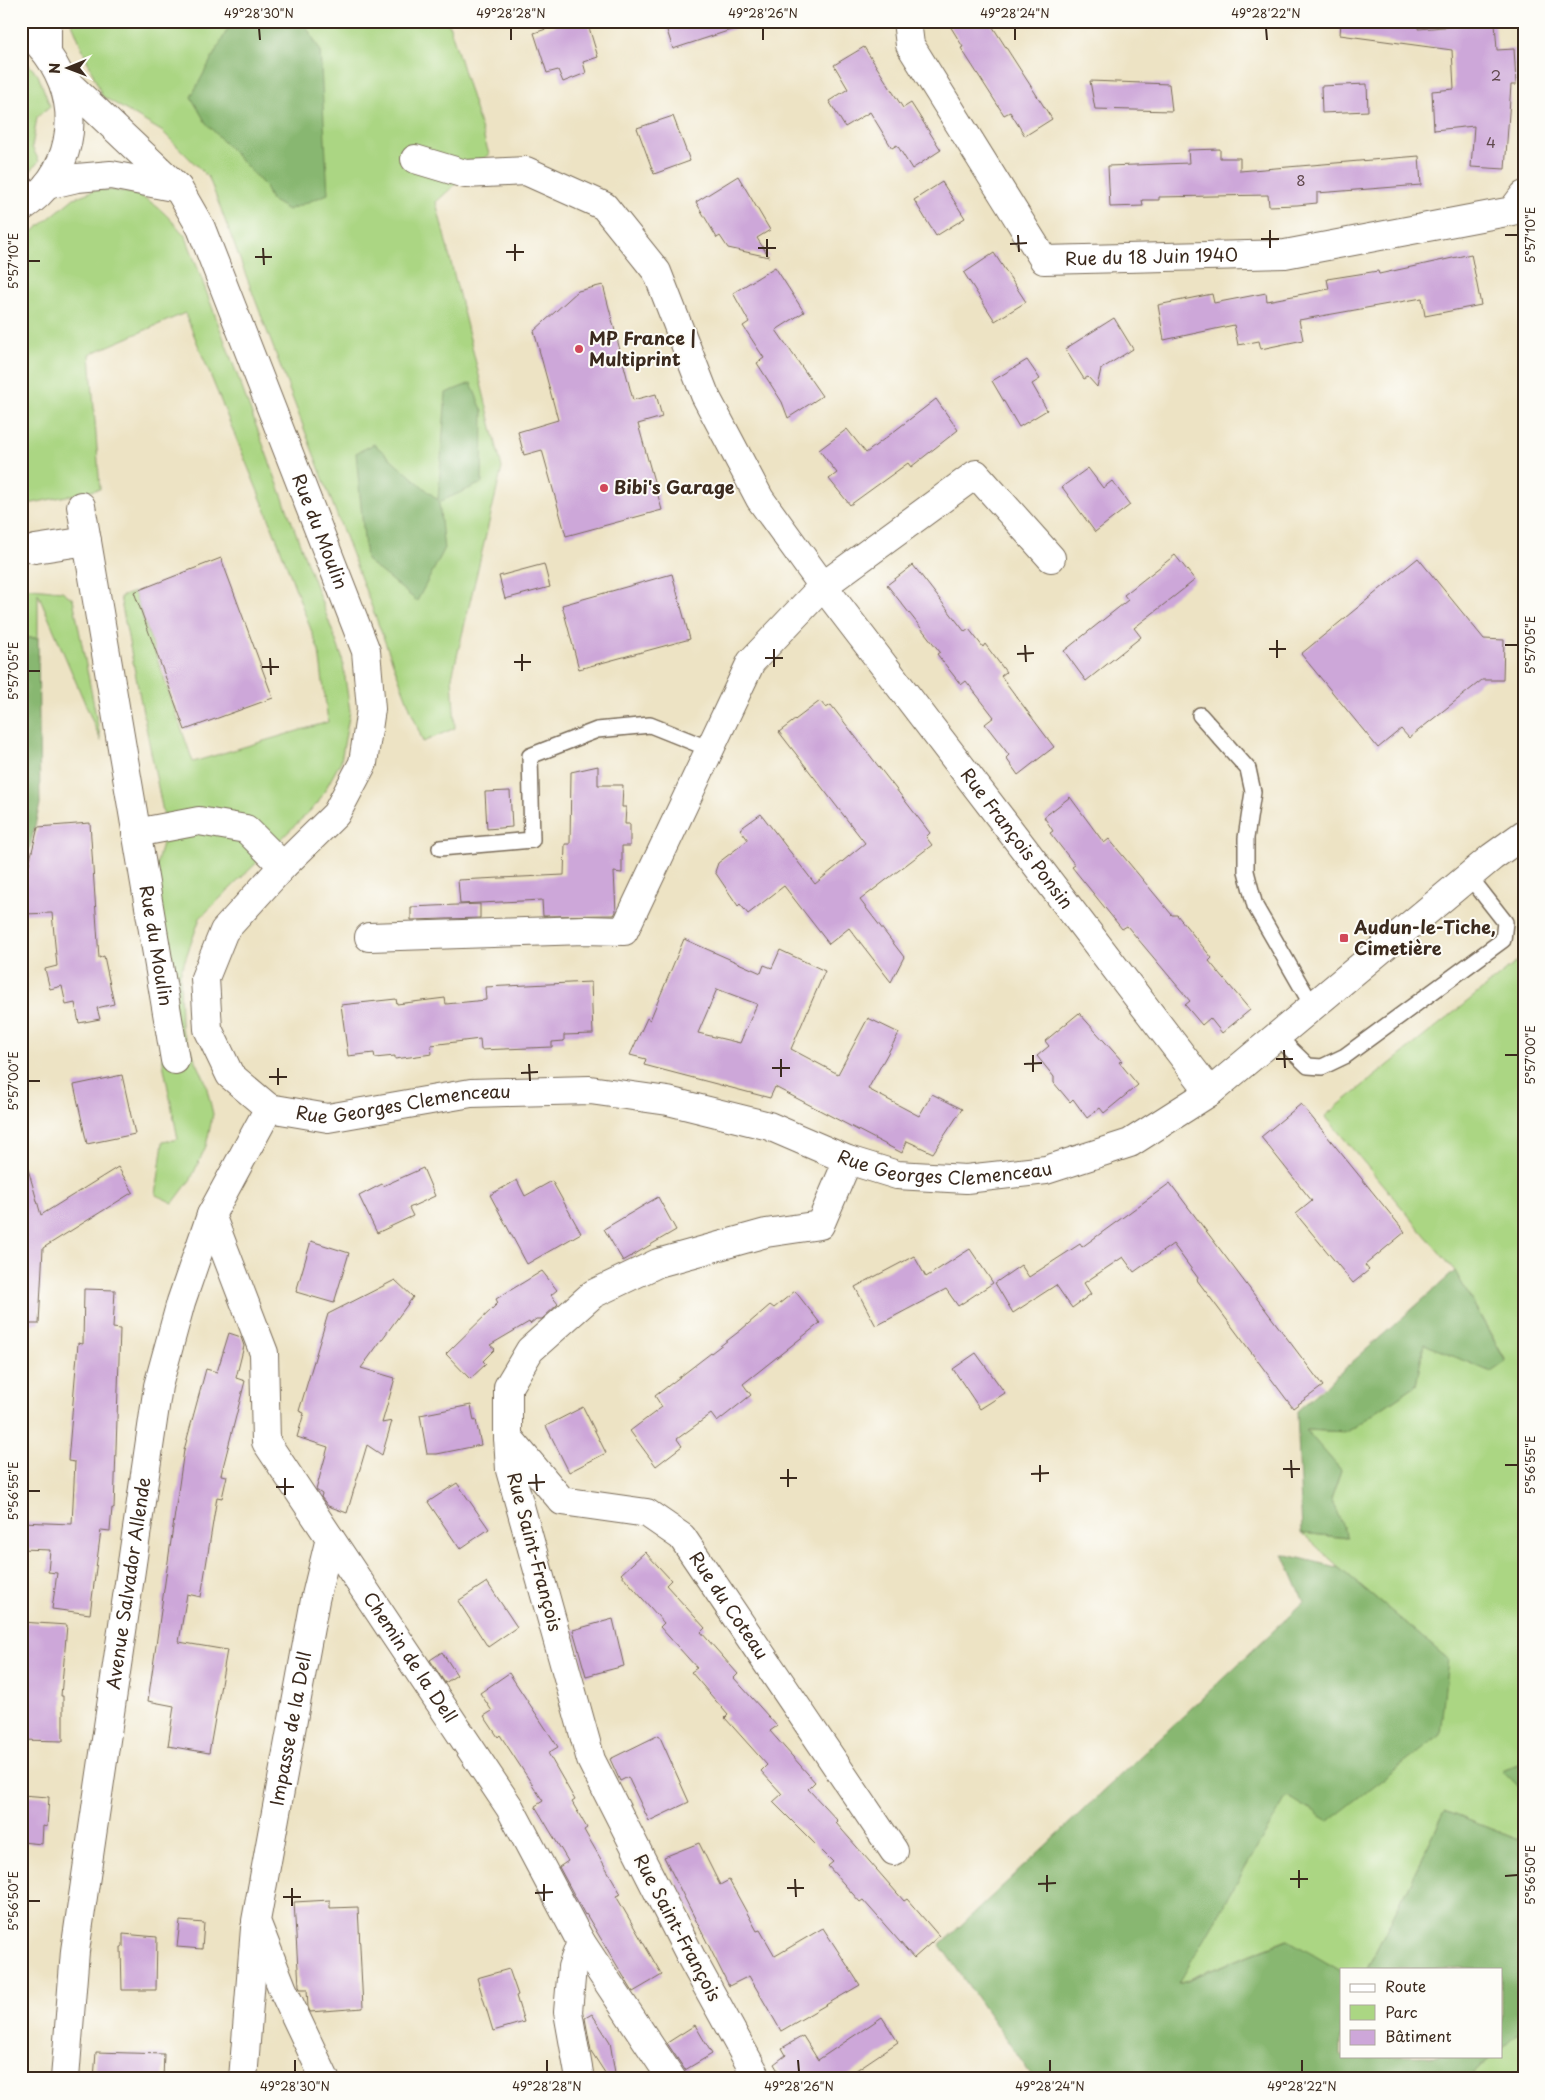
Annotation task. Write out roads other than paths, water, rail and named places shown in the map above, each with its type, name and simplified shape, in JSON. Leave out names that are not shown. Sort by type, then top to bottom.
[{"type":"street","points":[[47,21],[47,53]]},
{"type":"street","name":"Rue du 18 Juin 1940","points":[[906,21],[910,45],[1044,260],[1285,254],[1512,211],[1524,195]]},
{"type":"street","points":[[21,30],[47,53],[62,78],[70,110],[68,142],[56,173],[47,185],[21,208]]},
{"type":"street","name":"Rue du Moulin","points":[[62,78],[178,188],[201,228],[366,651],[371,709],[363,763],[336,814],[283,866],[224,931],[205,978],[208,1029],[230,1075],[269,1108]]},
{"type":"street","name":"Rue François Ponsin","points":[[415,159],[465,174],[526,171],[604,206],[657,272],[705,395],[760,499],[822,586],[1210,1092]]},
{"type":"street","points":[[47,185],[77,178],[111,175],[178,188]]},
{"type":"street","points":[[369,937],[584,930],[624,931],[751,662],[822,586],[976,474],[1051,558]]},
{"type":"street","name":"Rue du Moulin","points":[[81,506],[175,1060]]},
{"type":"street","points":[[35,550],[87,541]]},
{"type":"street","points":[[136,833],[200,821],[246,829],[283,866]]},
{"type":"street","name":"Rue Georges Clemenceau","points":[[269,1108],[328,1118],[471,1093],[590,1090],[668,1101],[769,1126],[848,1160],[897,1175],[966,1179],[1046,1170],[1130,1143],[1210,1092],[1469,876],[1524,834]]},
{"type":"street","name":"Avenue Salvador Allende","points":[[66,2079],[75,1951],[158,1386],[181,1302],[211,1215],[269,1108]]},
{"type":"street","name":"Rue Saint-François","points":[[758,2079],[692,1959],[591,1760],[510,1470],[508,1387],[530,1350],[593,1294],[658,1263],[766,1233],[820,1225],[848,1160]]},
{"type":"street","name":"Chemin de la Dell","points":[[211,1215],[264,1353],[266,1442],[510,1808],[581,1942],[672,2079]]},
{"type":"street","name":"Rue du Coteau","points":[[508,1436],[562,1500],[648,1513],[682,1537],[894,1851]]},
{"type":"street","name":"Impasse de la Dell","points":[[244,2079],[256,1921],[314,1610],[330,1538]]},
{"type":"street","points":[[256,1921],[283,1990],[325,2079]]},
{"type":"street","points":[[580,2079],[568,2012],[572,1967],[581,1942]]},
{"type":"lane","points":[[1200,716],[1248,769],[1252,792],[1246,838],[1246,871],[1255,906],[1313,1007]]},
{"type":"lane","points":[[440,848],[532,840],[530,756],[597,730],[650,725],[710,748]]},
{"type":"lane","points":[[1278,1037],[1308,1066],[1322,1067],[1346,1056],[1502,940],[1505,922],[1469,876]]},
{"type":"place","name":"MP France | Multiprint","points":[[579,349]]},
{"type":"place","name":"Bibi's Garage","points":[[604,488]]},
{"type":"place","name":"Audun-le-Tiche, Cimetière","points":[[1344,938]]}]
